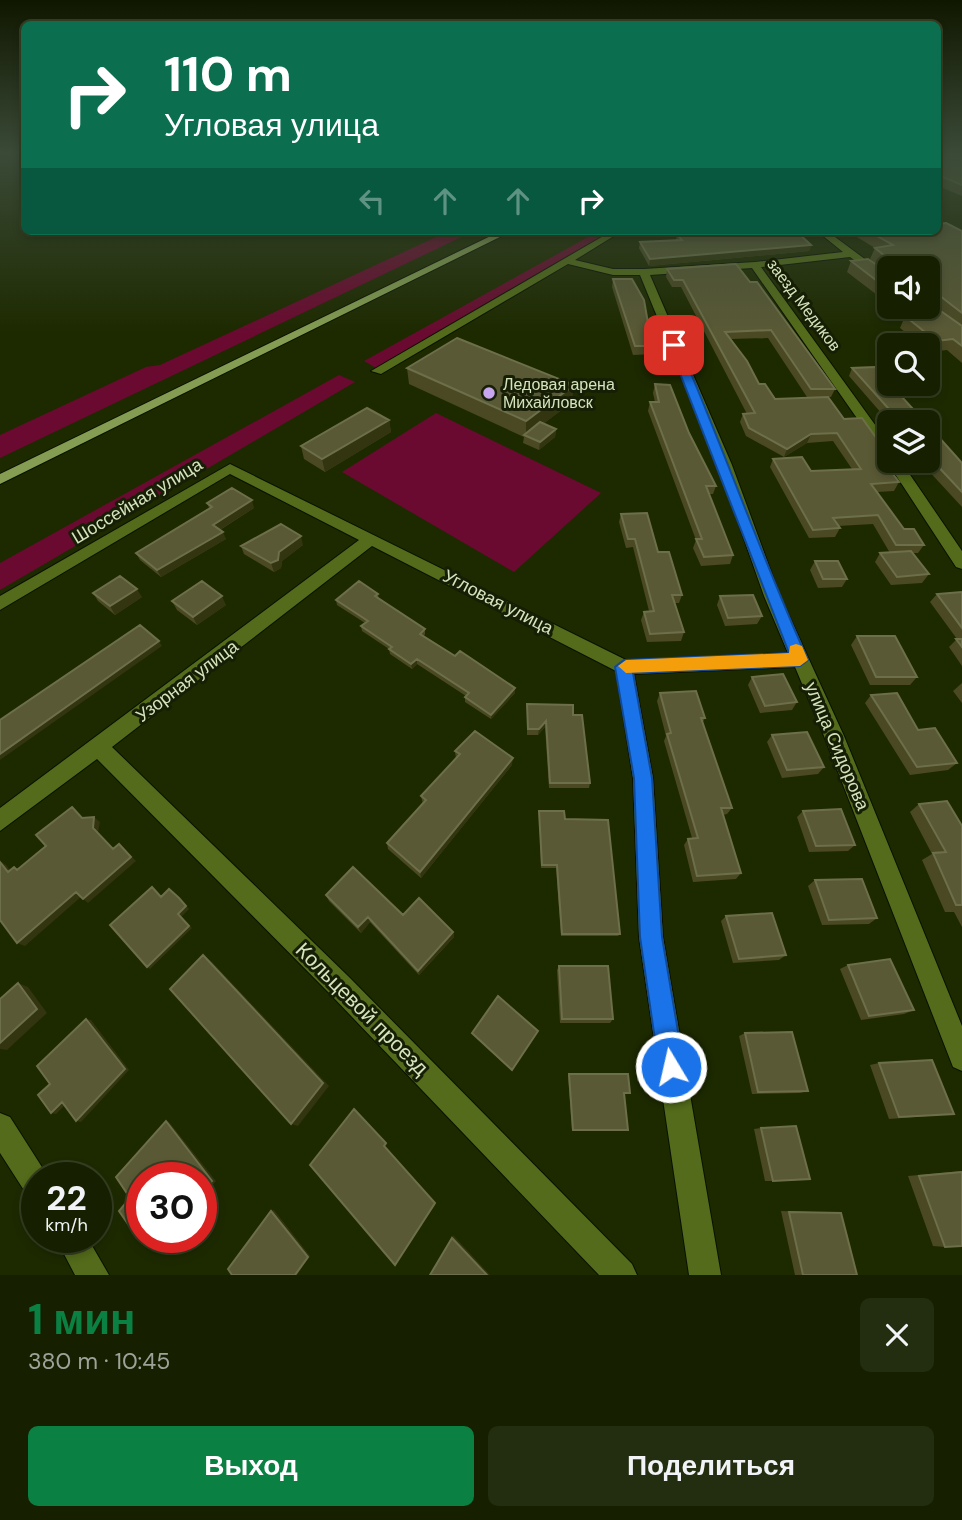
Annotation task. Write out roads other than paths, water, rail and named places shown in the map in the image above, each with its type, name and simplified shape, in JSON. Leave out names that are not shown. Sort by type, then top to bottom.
[{"type":"main road","points":[[0,480],[500,235]]},
{"type":"street","points":[[377,371],[611,235]]},
{"type":"street","points":[[826,235],[877,273]]},
{"type":"street","points":[[755,265],[851,254]]},
{"type":"street","points":[[569,261],[612,272],[644,272]]},
{"type":"street","name":"заезд Медиков","points":[[644,272],[755,265],[877,437]]},
{"type":"street","name":"улица Сидорова","points":[[644,272],[800,660],[884,857],[962,1058]]},
{"type":"street","name":"Шоссейная улица","points":[[0,604],[230,468],[372,538]]},
{"type":"street","points":[[902,473],[962,563]]},
{"type":"street","name":"Угловая улица","points":[[372,538],[624,667],[800,660]]},
{"type":"street","name":"Узорная улица","points":[[0,821],[252,632],[372,538]]},
{"type":"street","points":[[624,667],[643,778],[651,937],[705,1275]]},
{"type":"street","name":"Кольцевой проезд","points":[[98,746],[341,987],[621,1275]]},
{"type":"street","points":[[0,1127],[22,1162]]},
{"type":"street","points":[[80,1253],[93,1275]]},
{"type":"place","name":"Ледовая арена Михайловск","points":[[489,393]]}]
